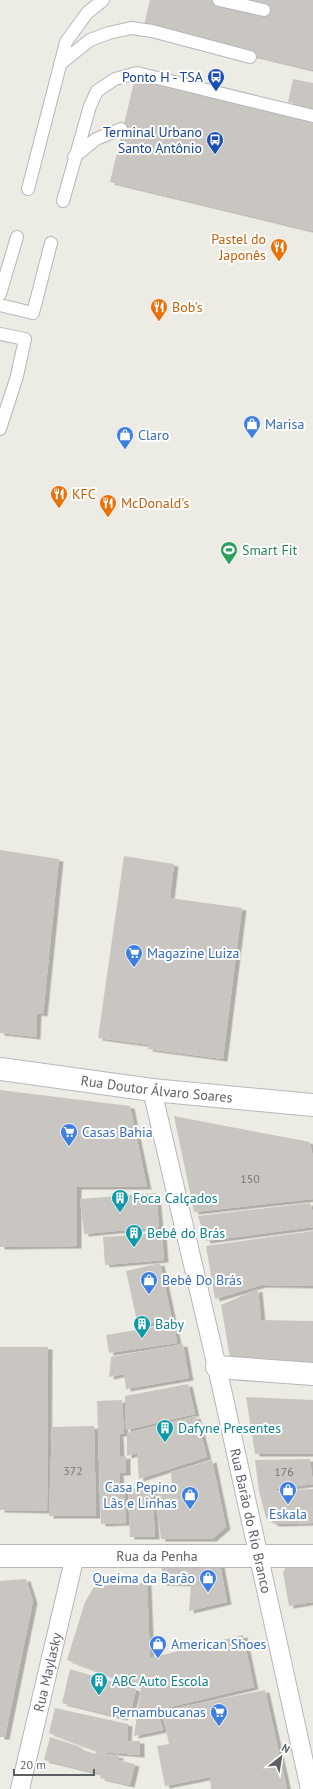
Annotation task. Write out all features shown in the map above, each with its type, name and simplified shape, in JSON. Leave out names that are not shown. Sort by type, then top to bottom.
[{"type":"street","name":"Rua Doutor Álvaro Soares","points":[[0,1069],[152,1090],[313,1105]]},
{"type":"street","name":"Rua Barão do Rio Branco","points":[[152,1090],[217,1367],[310,1789]]},
{"type":"street","points":[[217,1367],[313,1374]]},
{"type":"street","name":"Rua da Penha","points":[[0,1556],[313,1556]]},
{"type":"street","name":"Rua Maylasky","points":[[20,1789],[75,1556]]},
{"type":"lane","points":[[28,190],[66,42],[87,13],[103,0]]},
{"type":"lane","points":[[219,0],[264,10]]},
{"type":"lane","points":[[60,64],[90,40],[109,33],[132,28],[152,31],[250,57]]},
{"type":"lane","points":[[62,201],[90,106],[98,91],[115,79],[137,73],[313,116]]},
{"type":"lane","points":[[74,157],[96,139],[121,129]]},
{"type":"lane","points":[[0,294],[17,237]]},
{"type":"lane","points":[[0,306],[33,313],[51,243]]},
{"type":"lane","points":[[0,334],[25,339],[17,376],[0,429]]},
{"type":"building","points":[[150,0],[313,0],[313,70],[143,29]]},
{"type":"building","name":"Terminal Urbano Santo Antônio","points":[[136,74],[306,115],[308,107],[288,102],[293,79],[313,83],[313,231],[110,182]]},
{"type":"building","points":[[0,850],[59,859],[43,1014],[37,1013],[36,1037],[0,1033]]},
{"type":"building","points":[[124,856],[174,864],[170,898],[242,908],[223,1059],[148,1049],[149,1045],[98,1038]]},
{"type":"building","name":"Casas Bahia","points":[[0,1090],[130,1106],[147,1187],[77,1187],[77,1246],[0,1247]]},
{"type":"building","points":[[174,1116],[310,1142],[313,1158],[313,1199],[194,1212]]},
{"type":"building","name":"Foca Calçados","points":[[156,1193],[159,1227],[84,1234],[80,1199]]},
{"type":"building","points":[[310,1203],[313,1213],[313,1227],[206,1241],[198,1216]]},
{"type":"building","points":[[313,1231],[313,1286],[262,1285],[215,1299],[206,1246]]},
{"type":"building","name":"Bebê do Brás","points":[[162,1233],[164,1260],[105,1265],[103,1237]]},
{"type":"building","name":"Bebê Do Brás","points":[[160,1263],[172,1319],[138,1326],[126,1271]]},
{"type":"building","points":[[258,1289],[261,1320],[313,1321],[313,1362],[230,1358],[221,1305]]},
{"type":"building","name":"Baby","points":[[174,1324],[177,1343],[109,1353],[106,1335]]},
{"type":"building","points":[[183,1344],[189,1378],[126,1389],[124,1374],[109,1377],[111,1357]]},
{"type":"building","points":[[0,1347],[48,1347],[47,1511],[0,1510]]},
{"type":"building","points":[[188,1384],[195,1414],[126,1430],[125,1396]]},
{"type":"building","points":[[246,1397],[313,1400],[313,1454],[255,1454]]},
{"type":"building","points":[[122,1400],[124,1434],[119,1434],[120,1457],[126,1456],[126,1473],[119,1473],[120,1485],[124,1485],[126,1523],[101,1524],[97,1401]]},
{"type":"building","name":"Dafyne Presentes","points":[[196,1416],[207,1457],[139,1479],[137,1453],[127,1456],[127,1433]]},
{"type":"building","points":[[94,1426],[96,1516],[49,1516],[52,1427]]},
{"type":"building","points":[[310,1459],[313,1484],[262,1491],[313,1489],[313,1523],[275,1524],[266,1518],[259,1491],[255,1460]]},
{"type":"building","name":"Casa Pepino Lãs e Linhas","points":[[212,1460],[226,1527],[212,1539],[161,1539],[155,1493],[172,1488],[171,1472]]},
{"type":"building","points":[[152,1486],[155,1537],[130,1537],[128,1489]]},
{"type":"building","name":"Queima da Barão","points":[[220,1564],[227,1602],[189,1611],[191,1584],[162,1583],[162,1565]]},
{"type":"building","points":[[288,1564],[313,1565],[313,1602],[289,1606],[283,1572]]},
{"type":"building","points":[[26,1579],[33,1601],[5,1737],[0,1737],[0,1581]]},
{"type":"building","name":"American Shoes","points":[[97,1582],[147,1583],[150,1658],[243,1635],[254,1687],[157,1710],[163,1730],[134,1736],[141,1688],[67,1660],[85,1602]]},
{"type":"building","name":"ABC Auto Escola","points":[[70,1669],[136,1689],[130,1715],[125,1714],[123,1718],[62,1703]]},
{"type":"building","name":"Pernambucanas","points":[[265,1690],[287,1789],[211,1789],[210,1777],[165,1786],[157,1746],[169,1744],[162,1711]]},
{"type":"building","points":[[55,1708],[128,1724],[127,1741],[140,1741],[140,1755],[100,1752],[49,1733]]},
{"type":"building","points":[[50,1737],[78,1746],[78,1748],[95,1754],[96,1752],[119,1756],[118,1760],[135,1764],[130,1785],[100,1778],[101,1774],[44,1760]]},
{"type":"place","name":"Ponto H - TSA","points":[[216,92]]},
{"type":"place","name":"Terminal Urbano Santo Antônio","points":[[215,155]]},
{"type":"place","name":"Pastel do Japonês","points":[[279,262]]},
{"type":"place","name":"Bob's","points":[[159,322]]},
{"type":"place","name":"Marisa","points":[[252,439]]},
{"type":"place","name":"Claro","points":[[125,450]]},
{"type":"place","name":"KFC","points":[[59,509]]},
{"type":"place","name":"McDonald's","points":[[108,518]]},
{"type":"place","name":"Smart Fit","points":[[229,565]]},
{"type":"place","name":"Magazine Luiza","points":[[134,968]]},
{"type":"place","name":"Casas Bahia","points":[[69,1147]]},
{"type":"place","name":"Foca Calçados","points":[[120,1213]]},
{"type":"place","name":"Bebê do Brás","points":[[134,1248]]},
{"type":"place","name":"Bebê Do Brás","points":[[149,1295]]},
{"type":"place","name":"Baby","points":[[142,1339]]},
{"type":"place","name":"Dafyne Presentes","points":[[165,1443]]},
{"type":"place","name":"Eskala","points":[[288,1505]]},
{"type":"place","name":"Casa Pepino Lãs e Linhas","points":[[190,1510]]},
{"type":"place","name":"Queima da Barão","points":[[208,1593]]},
{"type":"place","name":"American Shoes","points":[[158,1659]]},
{"type":"place","name":"ABC Auto Escola","points":[[99,1696]]},
{"type":"place","name":"Pernambucanas","points":[[219,1727]]}]
